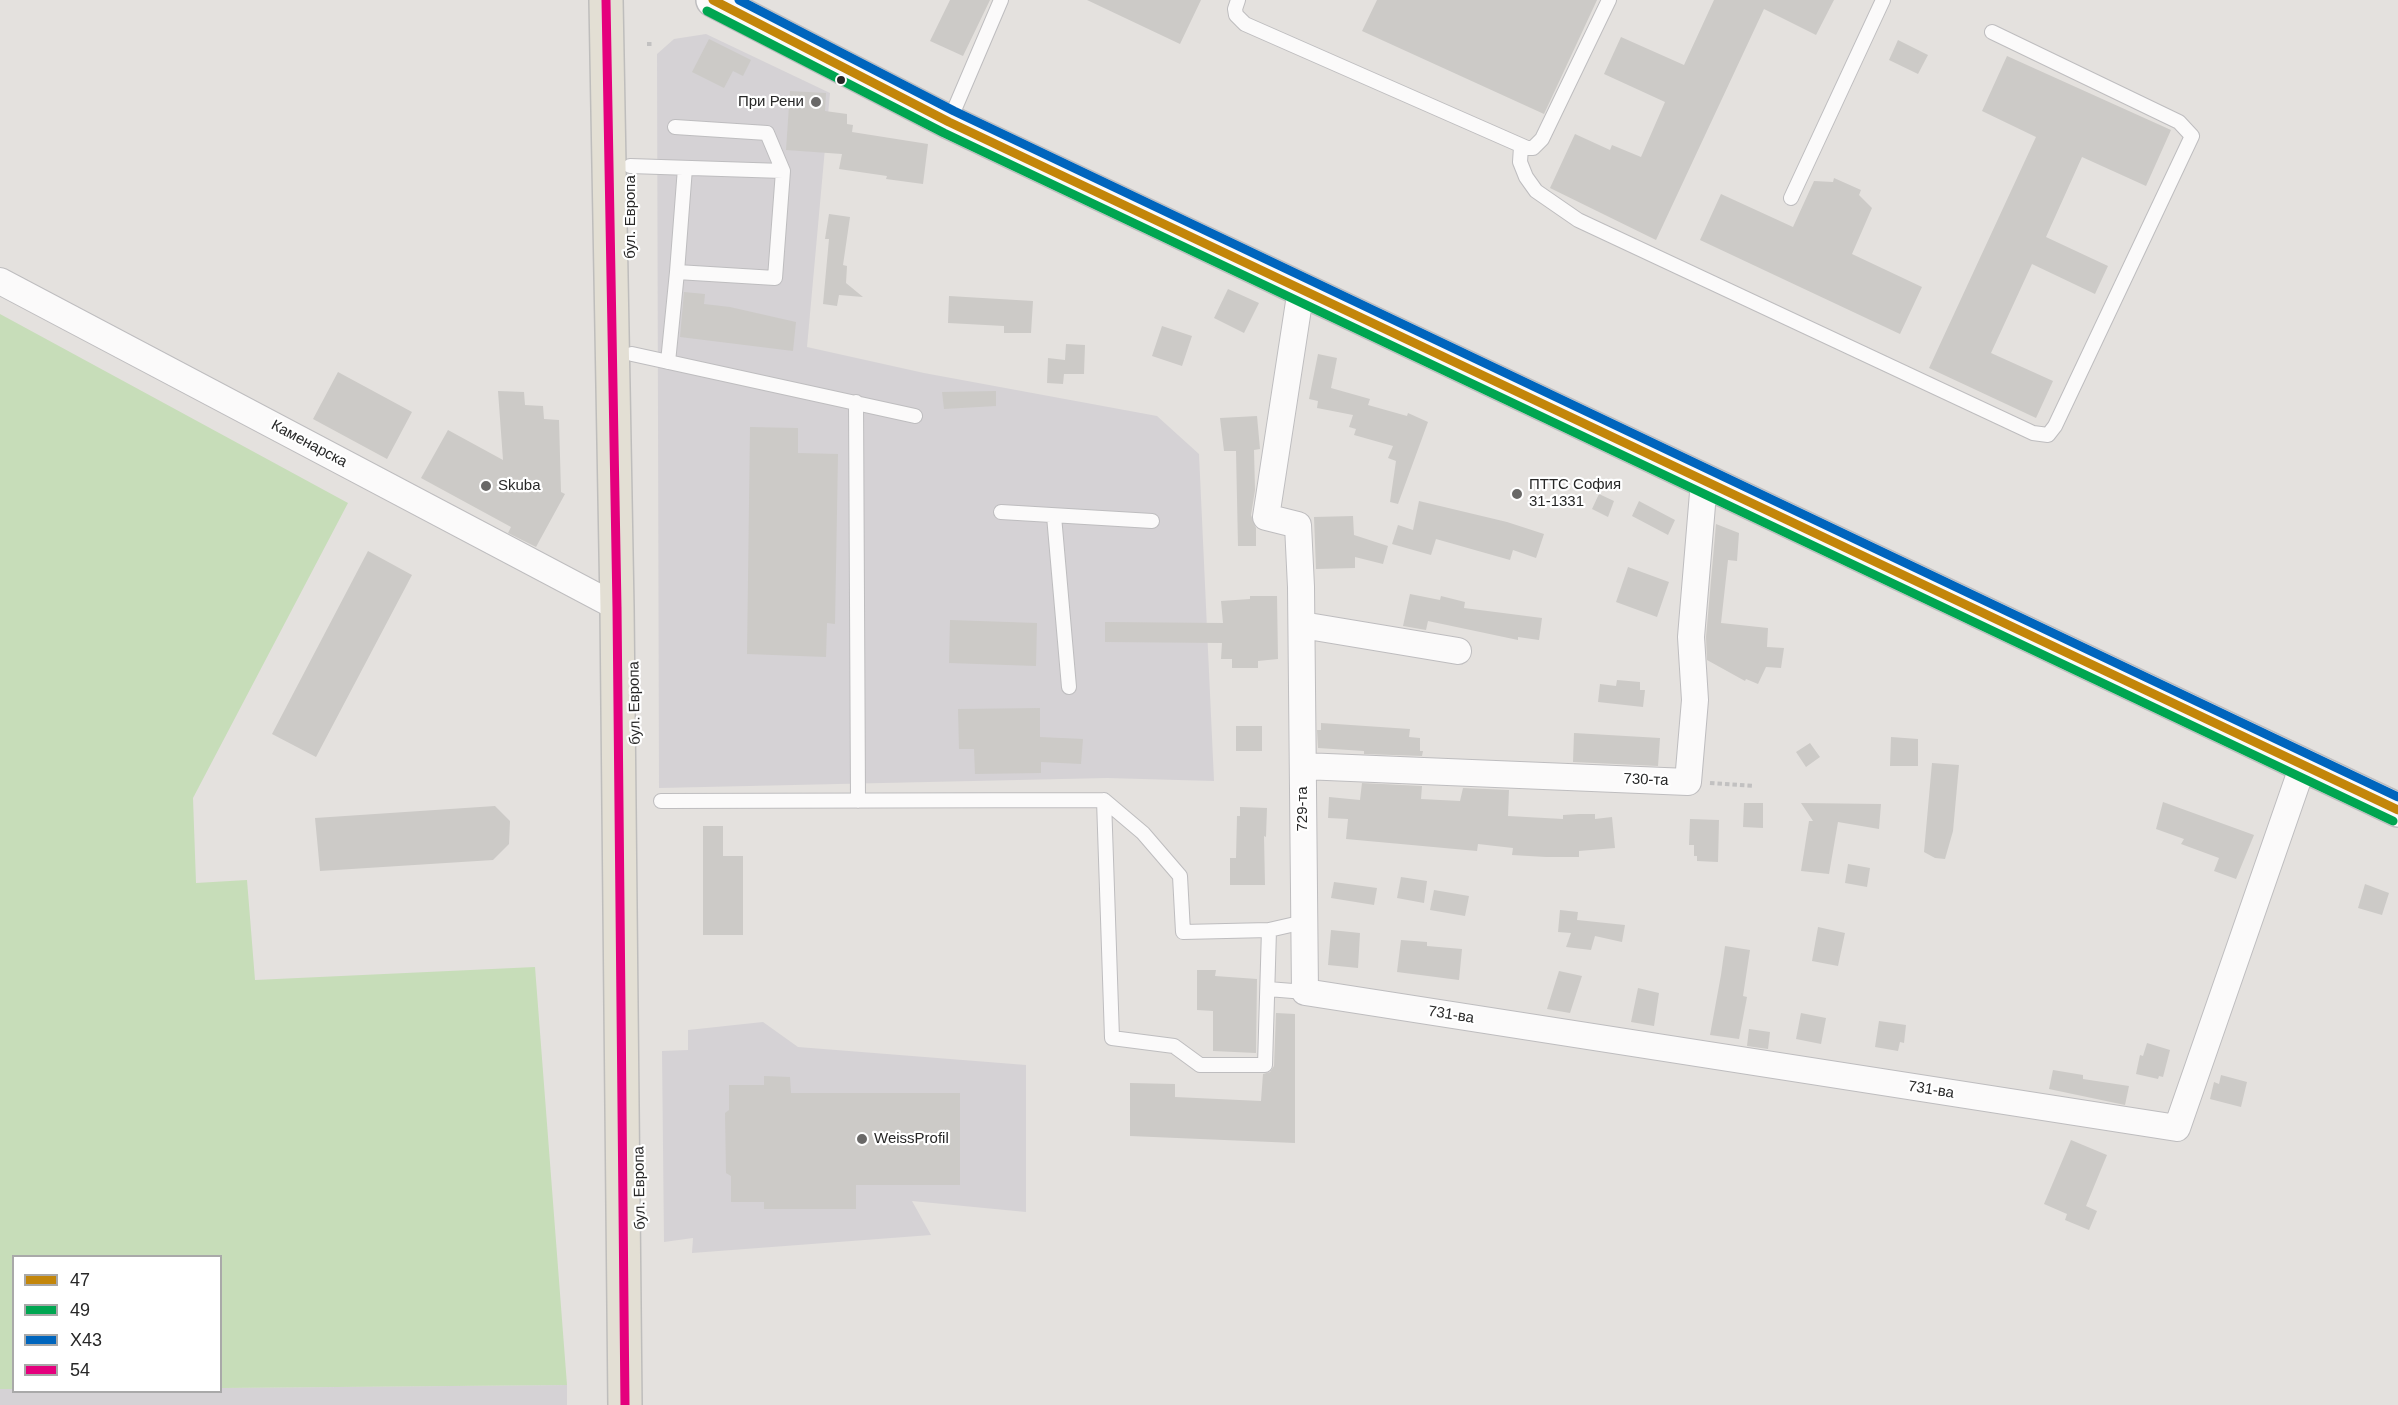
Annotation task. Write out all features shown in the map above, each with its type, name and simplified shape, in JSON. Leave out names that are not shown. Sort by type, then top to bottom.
[{"type":"main road","name":"бул. Европа","points":[[606,0],[617,607],[625,1405]]},
{"type":"main road","name":"бул. Европа","points":[[629,0],[643,1405]]},
{"type":"street","points":[[713,0],[949,122],[2398,810]]},
{"type":"street","name":"Каменарска","points":[[0,281],[617,607]]},
{"type":"street","name":"729-та","points":[[1301,289],[1266,516],[1298,525],[1302,625],[1305,992]]},
{"type":"street","name":"730-та","points":[[1303,766],[1688,782],[1695,700],[1691,637],[1704,481]]},
{"type":"street","points":[[1302,625],[1458,651]]},
{"type":"street","name":"731-ва","points":[[1305,992],[2177,1128],[2303,765]]},
{"type":"lane","points":[[949,122],[1001,0]]},
{"type":"lane","points":[[1238,0],[1236,15],[1245,24],[1521,147],[1533,147],[1542,140],[1610,0]]},
{"type":"lane","points":[[1791,198],[1883,0]]},
{"type":"lane","points":[[1521,147],[1520,162],[1526,177],[1536,191],[1578,220],[2033,433],[2048,435],[2055,426],[2192,136],[2179,122],[1992,32]]},
{"type":"lane","points":[[675,127],[767,133],[783,171],[775,278],[676,273]]},
{"type":"lane","points":[[630,166],[783,171]]},
{"type":"lane","points":[[668,362],[685,168]]},
{"type":"lane","points":[[632,354],[915,416]]},
{"type":"lane","points":[[856,402],[858,801]]},
{"type":"lane","points":[[1001,512],[1152,521]]},
{"type":"lane","points":[[1054,516],[1069,687]]},
{"type":"lane","points":[[1104,800],[1112,1038],[1174,1046],[1200,1065],[1265,1065],[1269,930]]},
{"type":"lane","points":[[661,801],[1104,800],[1143,833],[1180,876],[1183,932],[1269,930],[1304,922]]},
{"type":"lane","points":[[1268,989],[1305,992]]},
{"type":"path","points":[[1688,782],[1754,786]]},
{"type":"shaded area","points":[[706,34],[830,93],[807,347],[924,373],[1157,416],[1199,454],[1214,781],[1107,778],[659,788],[657,54],[674,39]]},
{"type":"shaded area","points":[[763,1022],[798,1047],[1026,1065],[1026,1212],[912,1201],[931,1235],[692,1253],[693,1238],[664,1242],[662,1051],[688,1050],[688,1030]]},
{"type":"shaded area","points":[[567,1385],[567,1405],[0,1405],[0,1389],[12,1389],[12,1393],[222,1393],[222,1388]]},
{"type":"green space","points":[[0,314],[348,503],[193,798],[196,883],[247,880],[255,980],[535,967],[567,1385],[222,1388],[222,1255],[12,1255],[12,1389],[0,1389]]},
{"type":"building","points":[[950,0],[990,0],[963,56],[930,41]]},
{"type":"building","points":[[1087,0],[1201,0],[1180,44]]},
{"type":"building","points":[[1377,0],[1597,0],[1544,114],[1362,31]]},
{"type":"building","points":[[1714,0],[1834,0],[1816,35],[1764,9],[1656,240],[1550,188],[1575,134],[1610,150],[1612,145],[1641,157],[1665,102],[1604,74],[1621,37],[1684,65]]},
{"type":"building","points":[[709,39],[751,60],[743,76],[733,71],[724,88],[692,72]]},
{"type":"building","points":[[1898,40],[1928,55],[1918,74],[1889,60]]},
{"type":"building","points":[[2007,56],[2171,130],[2146,186],[2082,157],[2046,237],[2108,266],[2095,294],[2032,264],[1991,353],[2053,381],[2036,418],[1929,368],[2036,137],[1982,111]]},
{"type":"building","points":[[790,91],[826,93],[825,111],[847,114],[847,124],[853,125],[852,132],[928,144],[923,184],[839,169],[842,154],[786,150]]},
{"type":"building","points":[[1834,178],[1861,190],[1859,195],[1872,208],[1852,254],[1922,287],[1900,334],[1700,240],[1721,194],[1793,227],[1814,181],[1833,182]]},
{"type":"building","points":[[829,214],[850,217],[843,265],[847,266],[846,283],[863,297],[839,295],[837,306],[823,304],[829,239],[825,239]]},
{"type":"building","points":[[1228,289],[1259,303],[1244,333],[1214,318]]},
{"type":"building","points":[[684,292],[705,294],[704,304],[730,307],[796,322],[793,351],[680,337]]},
{"type":"building","points":[[949,296],[1033,301],[1031,333],[1004,333],[1004,326],[948,323]]},
{"type":"building","points":[[1162,326],[1192,336],[1182,366],[1152,356]]},
{"type":"building","points":[[1066,344],[1085,345],[1084,374],[1064,374],[1063,384],[1047,383],[1048,358],[1065,360]]},
{"type":"building","points":[[1318,354],[1337,358],[1331,388],[1370,399],[1368,405],[1407,416],[1408,413],[1428,422],[1398,504],[1390,502],[1396,461],[1388,458],[1393,446],[1354,435],[1356,429],[1349,427],[1353,415],[1317,408],[1318,401],[1309,399]]},
{"type":"building","points":[[338,372],[412,412],[387,459],[313,419]]},
{"type":"building","points":[[498,391],[524,392],[525,405],[543,406],[544,419],[559,420],[561,492],[565,494],[536,547],[508,533],[511,527],[421,478],[448,430],[503,460]]},
{"type":"building","points":[[996,391],[996,406],[944,409],[942,392]]},
{"type":"building","points":[[1257,416],[1260,449],[1254,450],[1255,490],[1251,515],[1256,528],[1256,546],[1238,546],[1236,451],[1224,451],[1220,418]]},
{"type":"building","points":[[750,427],[798,428],[798,453],[838,454],[835,624],[827,623],[826,657],[747,654]]},
{"type":"building","points":[[1599,494],[1614,501],[1608,517],[1592,509]]},
{"type":"building","points":[[1419,501],[1507,522],[1544,534],[1536,558],[1513,550],[1510,560],[1436,539],[1431,555],[1392,544],[1398,525],[1413,530]]},
{"type":"building","points":[[1639,501],[1675,520],[1668,535],[1632,516]]},
{"type":"building","points":[[1353,516],[1354,535],[1388,546],[1383,564],[1355,557],[1355,568],[1316,569],[1314,517]]},
{"type":"building","points":[[1716,524],[1739,533],[1737,561],[1728,560],[1721,623],[1768,628],[1767,647],[1784,648],[1781,668],[1766,667],[1758,684],[1746,679],[1745,681],[1707,660],[1706,637]]},
{"type":"building","points":[[368,551],[412,575],[316,757],[272,734]]},
{"type":"building","points":[[1628,567],[1669,582],[1657,617],[1616,602]]},
{"type":"building","points":[[1410,594],[1440,600],[1441,596],[1465,602],[1464,608],[1542,618],[1539,640],[1518,637],[1518,640],[1428,621],[1426,630],[1403,626]]},
{"type":"building","points":[[1250,596],[1277,596],[1278,659],[1258,661],[1258,668],[1232,668],[1232,659],[1221,659],[1222,643],[1105,642],[1105,622],[1223,623],[1221,601],[1250,599]]},
{"type":"building","points":[[950,620],[1037,623],[1036,666],[949,663]]},
{"type":"building","points":[[1617,680],[1640,682],[1640,690],[1645,690],[1643,707],[1598,702],[1600,684],[1616,686]]},
{"type":"building","points":[[1040,708],[1040,737],[1083,739],[1081,764],[1041,762],[1041,773],[975,774],[974,749],[959,749],[958,709]]},
{"type":"building","points":[[1321,723],[1410,729],[1409,737],[1420,738],[1422,756],[1364,754],[1364,751],[1318,748],[1317,730],[1321,730]]},
{"type":"building","points":[[1236,726],[1262,726],[1262,751],[1236,751]]},
{"type":"building","points":[[1574,733],[1660,738],[1658,766],[1573,762]]},
{"type":"building","points":[[1891,737],[1918,739],[1918,766],[1890,766]]},
{"type":"building","points":[[1810,743],[1820,757],[1806,767],[1796,752]]},
{"type":"building","points":[[1932,763],[1959,765],[1953,831],[1945,859],[1935,858],[1924,852]]},
{"type":"building","points":[[1362,783],[1422,786],[1421,799],[1460,801],[1463,788],[1509,790],[1508,816],[1563,819],[1563,815],[1595,814],[1595,819],[1612,817],[1615,848],[1579,851],[1579,857],[1546,857],[1512,855],[1513,848],[1478,844],[1477,851],[1346,839],[1348,819],[1328,818],[1329,797],[1360,800]]},
{"type":"building","points":[[2163,802],[2254,835],[2236,879],[2214,871],[2219,858],[2181,844],[2184,839],[2156,829]]},
{"type":"building","points":[[1744,803],[1763,803],[1763,828],[1743,827]]},
{"type":"building","points":[[1801,803],[1881,804],[1879,829],[1838,822],[1829,874],[1801,871],[1809,821],[1813,821]]},
{"type":"building","points":[[495,806],[510,821],[509,844],[493,860],[320,871],[315,818]]},
{"type":"building","points":[[1240,807],[1267,808],[1266,837],[1264,836],[1265,885],[1230,885],[1230,858],[1236,858],[1237,816],[1240,816]]},
{"type":"building","points":[[1690,819],[1719,820],[1718,862],[1697,861],[1697,856],[1694,856],[1694,845],[1689,845]]},
{"type":"building","points":[[703,826],[723,826],[723,856],[743,856],[743,935],[703,935]]},
{"type":"building","points":[[1848,864],[1870,868],[1867,887],[1845,883]]},
{"type":"building","points":[[1401,877],[1427,881],[1424,903],[1397,898]]},
{"type":"building","points":[[1334,882],[1377,888],[1374,905],[1331,898]]},
{"type":"building","points":[[2365,884],[2389,893],[2382,915],[2358,908]]},
{"type":"building","points":[[1434,890],[1469,896],[1465,916],[1430,910]]},
{"type":"building","points":[[1560,910],[1578,912],[1577,920],[1625,925],[1622,942],[1595,936],[1591,950],[1566,947],[1571,933],[1558,932]]},
{"type":"building","points":[[1818,927],[1845,933],[1838,966],[1812,961]]},
{"type":"building","points":[[1331,930],[1360,933],[1358,968],[1328,965]]},
{"type":"building","points":[[1401,940],[1427,942],[1427,946],[1462,949],[1459,980],[1397,972]]},
{"type":"building","points":[[1725,946],[1750,950],[1743,996],[1747,997],[1739,1039],[1710,1035]]},
{"type":"building","points":[[1197,970],[1216,970],[1215,976],[1257,979],[1256,1053],[1213,1051],[1213,1011],[1197,1010]]},
{"type":"building","points":[[1559,971],[1582,976],[1570,1013],[1547,1009]]},
{"type":"building","points":[[1638,988],[1659,993],[1654,1026],[1631,1022]]},
{"type":"building","points":[[1276,1013],[1295,1014],[1295,1143],[1130,1136],[1130,1083],[1175,1084],[1175,1097],[1261,1101],[1263,1074],[1270,1072],[1274,1066]]},
{"type":"building","points":[[1801,1013],[1826,1018],[1821,1044],[1796,1039]]},
{"type":"building","points":[[1879,1021],[1906,1025],[1904,1043],[1900,1042],[1898,1051],[1875,1047]]},
{"type":"building","points":[[1749,1029],[1770,1032],[1768,1049],[1747,1046]]},
{"type":"building","points":[[2147,1043],[2170,1050],[2163,1077],[2159,1076],[2158,1079],[2136,1074],[2140,1055],[2143,1056]]},
{"type":"building","points":[[2053,1070],[2083,1075],[2083,1079],[2129,1086],[2125,1105],[2049,1089]]},
{"type":"building","points":[[2221,1075],[2247,1082],[2241,1107],[2210,1099],[2214,1082],[2219,1084]]},
{"type":"building","name":"WeissProfil","points":[[764,1076],[790,1077],[791,1093],[960,1093],[960,1185],[856,1185],[856,1209],[764,1209],[764,1202],[731,1202],[731,1176],[726,1173],[725,1113],[729,1110],[729,1085],[764,1085]]},
{"type":"building","points":[[2071,1140],[2107,1155],[2086,1206],[2097,1211],[2089,1230],[2065,1220],[2067,1214],[2044,1204]]},
{"type":"transit line","name":"54","points":[[606,0],[617,607],[625,1405]]},
{"type":"transit line","name":"47","points":[[713,0],[949,122],[2398,810]]},
{"type":"transit line","name":"X43","points":[[739,0],[954,111],[2398,797]]},
{"type":"transit line","name":"49","points":[[707,11],[944,133],[2393,821]]},
{"type":"place","name":"При Рени","points":[[816,102]]},
{"type":"place","name":"Skuba","points":[[486,486]]},
{"type":"place","name":"ПТТС София 31-1331","points":[[1517,494]]},
{"type":"place","name":"WeissProfil","points":[[862,1139]]}]
